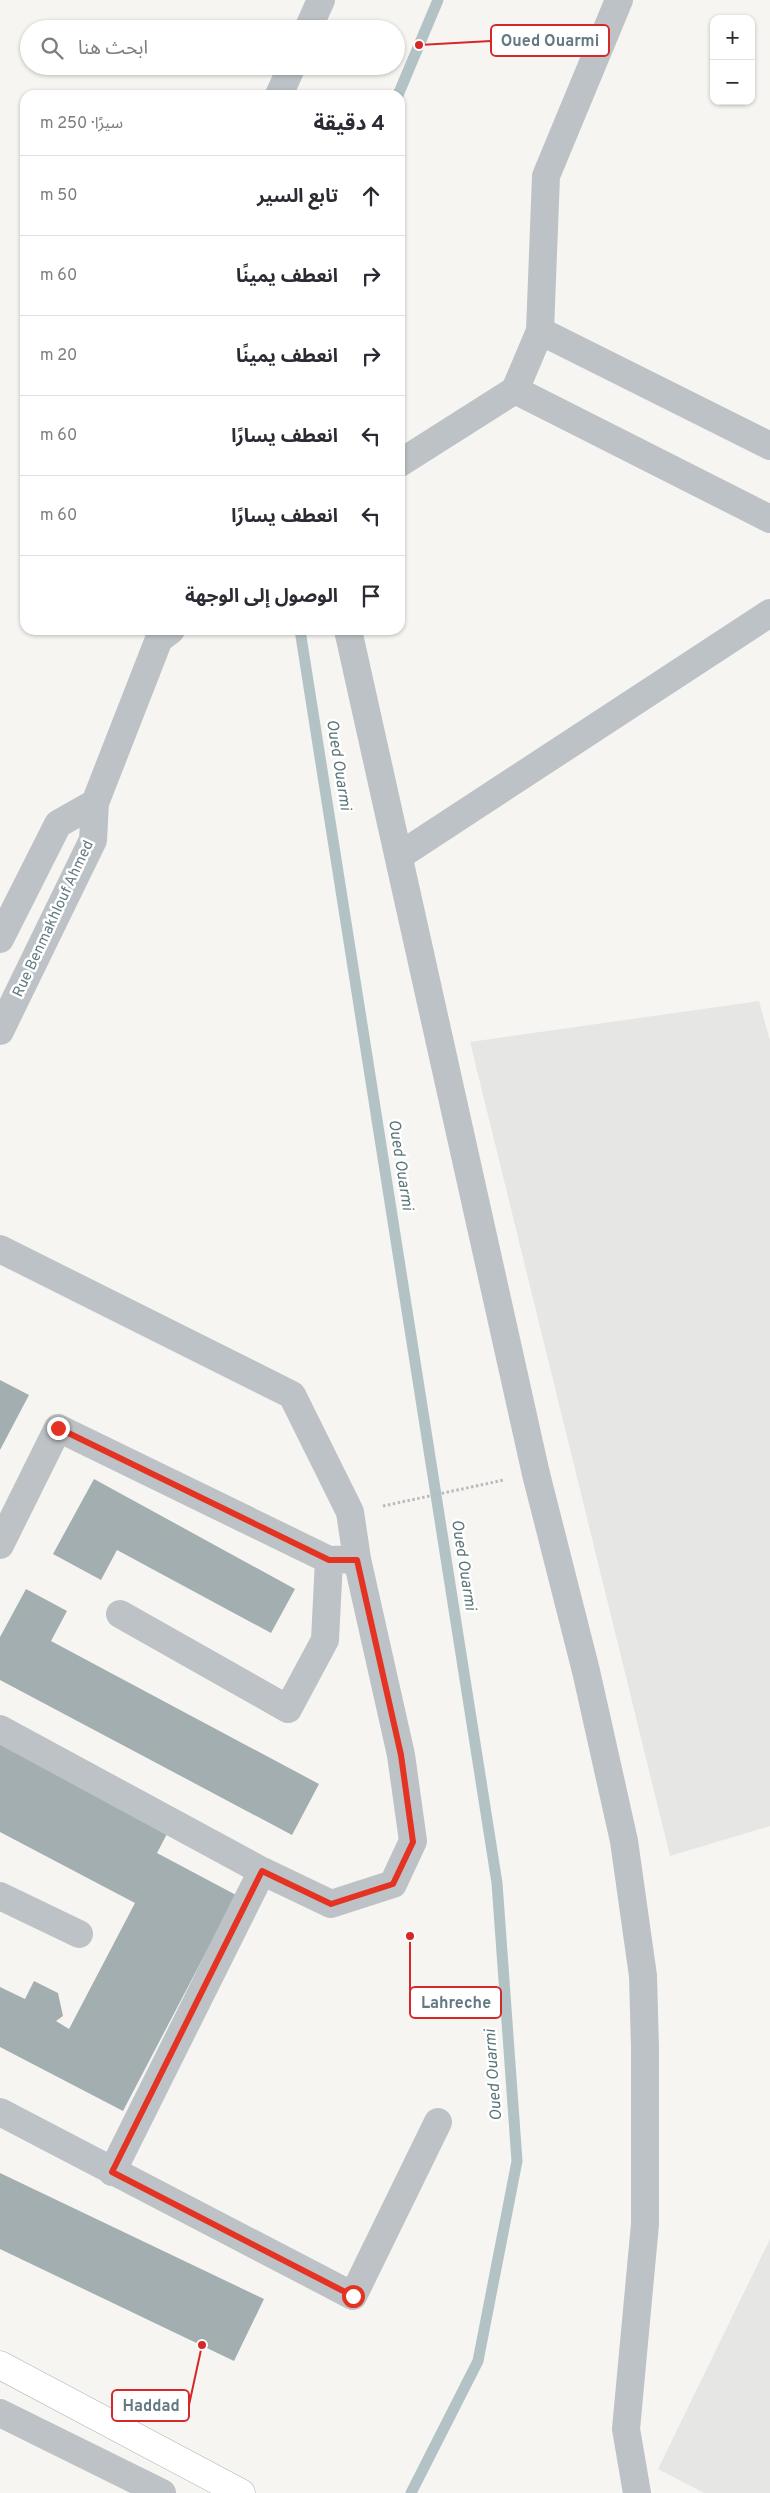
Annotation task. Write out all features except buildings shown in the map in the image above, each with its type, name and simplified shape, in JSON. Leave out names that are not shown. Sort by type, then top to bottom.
[{"type":"main road","points":[[0,2365],[230,2491]]},
{"type":"street","points":[[312,20],[321,0]]},
{"type":"street","points":[[405,460],[515,390],[540,331],[546,176],[619,0]]},
{"type":"street","points":[[281,90],[288,75]]},
{"type":"street","points":[[540,331],[770,446]]},
{"type":"street","points":[[515,390],[770,519]]},
{"type":"street","points":[[399,856],[770,613]]},
{"type":"street","name":"Rue Benmakhlouf Ahmed","points":[[0,1031],[93,840],[95,803],[162,635]]},
{"type":"street","points":[[349,635],[536,1474],[586,1671],[622,1832],[643,1976],[646,2224],[626,2430],[638,2493]]},
{"type":"street","points":[[0,939],[58,824],[95,803]]},
{"type":"street","points":[[0,1249],[292,1395],[350,1512],[357,1560],[401,1755],[413,1842],[393,1884],[331,1904],[262,1871],[0,1728]]},
{"type":"street","points":[[0,1545],[58,1428],[329,1560],[357,1560]]},
{"type":"street","points":[[120,1614],[288,1709],[325,1640],[329,1560]]},
{"type":"street","points":[[112,2172],[262,1871]]},
{"type":"street","points":[[2,1902],[79,1934]]},
{"type":"street","points":[[0,2112],[353,2296],[438,2122]]},
{"type":"street","points":[[0,2413],[162,2493]]},
{"type":"path","points":[[373,1508],[536,1474]]},
{"type":"shaded area","points":[[759,1001],[770,1041],[770,1826],[670,1856],[470,1042]]},
{"type":"shaded area","points":[[770,2239],[770,2493],[704,2493],[658,2469]]},
{"type":"waterway","name":"Oued Ouarmi","points":[[400,90],[438,0]]},
{"type":"waterway","name":"Oued Ouarmi","points":[[301,635],[497,1883],[517,2161],[478,2361],[411,2493]]},
{"type":"place","name":"Oued Ouarmi","points":[[419,45]]},
{"type":"place","name":"Lahreche","points":[[410,1936]]},
{"type":"place","name":"Haddad","points":[[202,2345]]},
{"type":"route","points":[[58,1428],[329,1560],[357,1560],[401,1755],[413,1842],[393,1884],[331,1904],[262,1871],[112,2172],[353,2296]]}]
